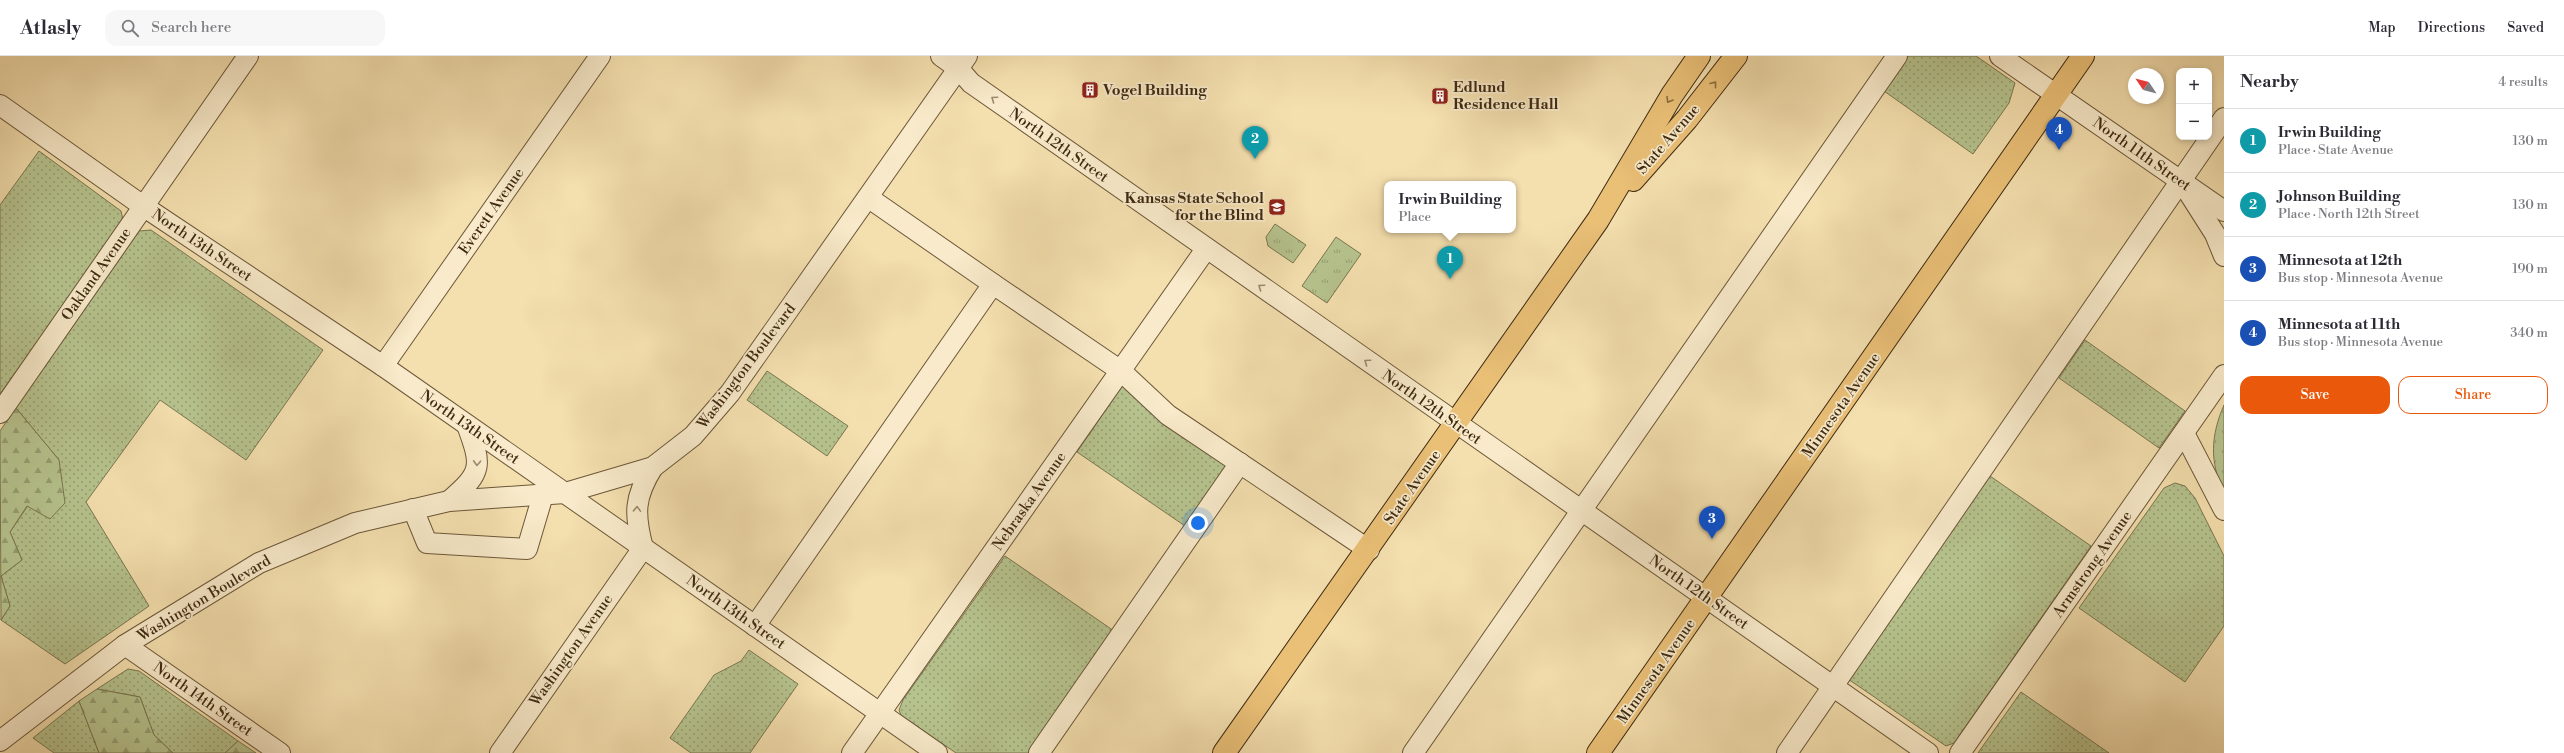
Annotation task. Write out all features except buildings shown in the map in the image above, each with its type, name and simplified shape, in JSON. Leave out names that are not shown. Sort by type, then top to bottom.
[{"type":"main road","name":"State Avenue","points":[[1224,753],[1369,550],[1598,220],[1672,95],[1699,56]]},
{"type":"main road","name":"State Avenue","points":[[1598,220],[1687,119],[1736,56]]},
{"type":"main road","name":"Minnesota Avenue","points":[[1598,753],[2083,56]]},
{"type":"street","name":"Oakland Avenue","points":[[0,413],[248,56]]},
{"type":"street","name":"Everett Avenue","points":[[383,366],[600,56]]},
{"type":"street","name":"North 12th Street","points":[[941,56],[963,62],[971,83],[1206,249],[1707,597],[1928,753]]},
{"type":"street","points":[[1413,753],[1897,56]]},
{"type":"street","name":"North 11th Street","points":[[2000,56],[2224,211]]},
{"type":"street","name":"Washington Boulevard","points":[[0,740],[125,645],[259,563],[354,523],[449,501],[565,493],[653,467],[693,436],[730,393],[963,62]]},
{"type":"street","name":"North 13th Street","points":[[0,105],[143,206],[383,366],[937,753]]},
{"type":"street","points":[[1786,753],[2224,118]]},
{"type":"street","points":[[2180,180],[2212,228],[2224,256]]},
{"type":"street","points":[[868,198],[1121,371],[1168,415],[1369,550]]},
{"type":"street","name":"Nebraska Avenue","points":[[852,753],[1206,249]]},
{"type":"street","points":[[755,626],[993,284]]},
{"type":"street","name":"Armstrong Avenue","points":[[1960,753],[2224,375]]},
{"type":"street","points":[[449,501],[469,484],[477,471],[478,454],[468,425]]},
{"type":"street","points":[[2184,432],[2224,510]]},
{"type":"street","points":[[1039,753],[1240,463]]},
{"type":"street","points":[[643,548],[637,526],[636,507],[642,485],[653,467]]},
{"type":"street","points":[[413,509],[427,543],[527,548],[543,495]]},
{"type":"street","name":"Washington Avenue","points":[[500,753],[643,548]]},
{"type":"street","name":"North 14th Street","points":[[125,645],[280,753]]},
{"type":"green space","points":[[1908,56],[1976,56],[2015,83],[2009,103],[1973,154],[1884,91]]},
{"type":"green space","points":[[39,151],[121,211],[123,220],[0,394],[0,205]]},
{"type":"green space","points":[[1275,224],[1306,245],[1293,263],[1268,246],[1266,237]]},
{"type":"green space","points":[[151,230],[323,350],[246,460],[160,400],[86,502],[149,606],[65,664],[1,620],[10,606],[1,576],[22,560],[10,532],[59,460],[16,408],[139,231]]},
{"type":"green space","points":[[1336,237],[1361,254],[1327,303],[1302,286]]},
{"type":"green space","points":[[2085,340],[2185,411],[2159,448],[2059,378]]},
{"type":"green space","points":[[767,371],[848,426],[827,456],[747,400]]},
{"type":"green space","points":[[1125,382],[1232,465],[1188,528],[1077,452]]},
{"type":"green space","points":[[2224,405],[2224,492],[2216,470],[2214,459],[2214,438],[2216,427]]},
{"type":"green space","points":[[16,408],[59,460],[65,503],[50,519],[27,506],[10,532],[22,560],[1,576],[10,606],[1,620],[0,431]]},
{"type":"green space","points":[[1990,476],[2091,546],[1954,743],[1946,746],[1848,679]]},
{"type":"green space","points":[[2175,483],[2185,486],[2195,498],[2224,556],[2224,626],[2185,682],[2079,608],[2164,488]]},
{"type":"green space","points":[[1005,556],[1117,633],[1034,753],[956,753],[901,715],[899,710],[903,700]]},
{"type":"green space","points":[[749,650],[798,684],[750,753],[691,753],[670,738],[714,675],[741,661]]},
{"type":"green space","points":[[128,669],[139,671],[238,741],[225,753],[173,753],[154,735],[140,697],[97,689]]},
{"type":"green space","points":[[97,689],[140,697],[154,735],[173,753],[99,753],[79,701]]},
{"type":"green space","points":[[2021,692],[2109,753],[1978,753]]},
{"type":"green space","points":[[79,701],[99,753],[54,753],[33,738]]},
{"type":"green space","points":[[238,741],[256,753],[225,753]]},
{"type":"place","name":"Vogel Building","points":[[1090,90]]},
{"type":"place","name":"Edlund Residence Hall","points":[[1440,96]]},
{"type":"place","name":"Minnesota at 11th","points":[[2059,150]]},
{"type":"place","name":"Johnson Building","points":[[1255,159]]},
{"type":"place","name":"Kansas State School for the Blind","points":[[1277,207]]},
{"type":"place","name":"Irwin Building","points":[[1450,279]]},
{"type":"place","name":"Minnesota at 12th","points":[[1712,539]]}]
